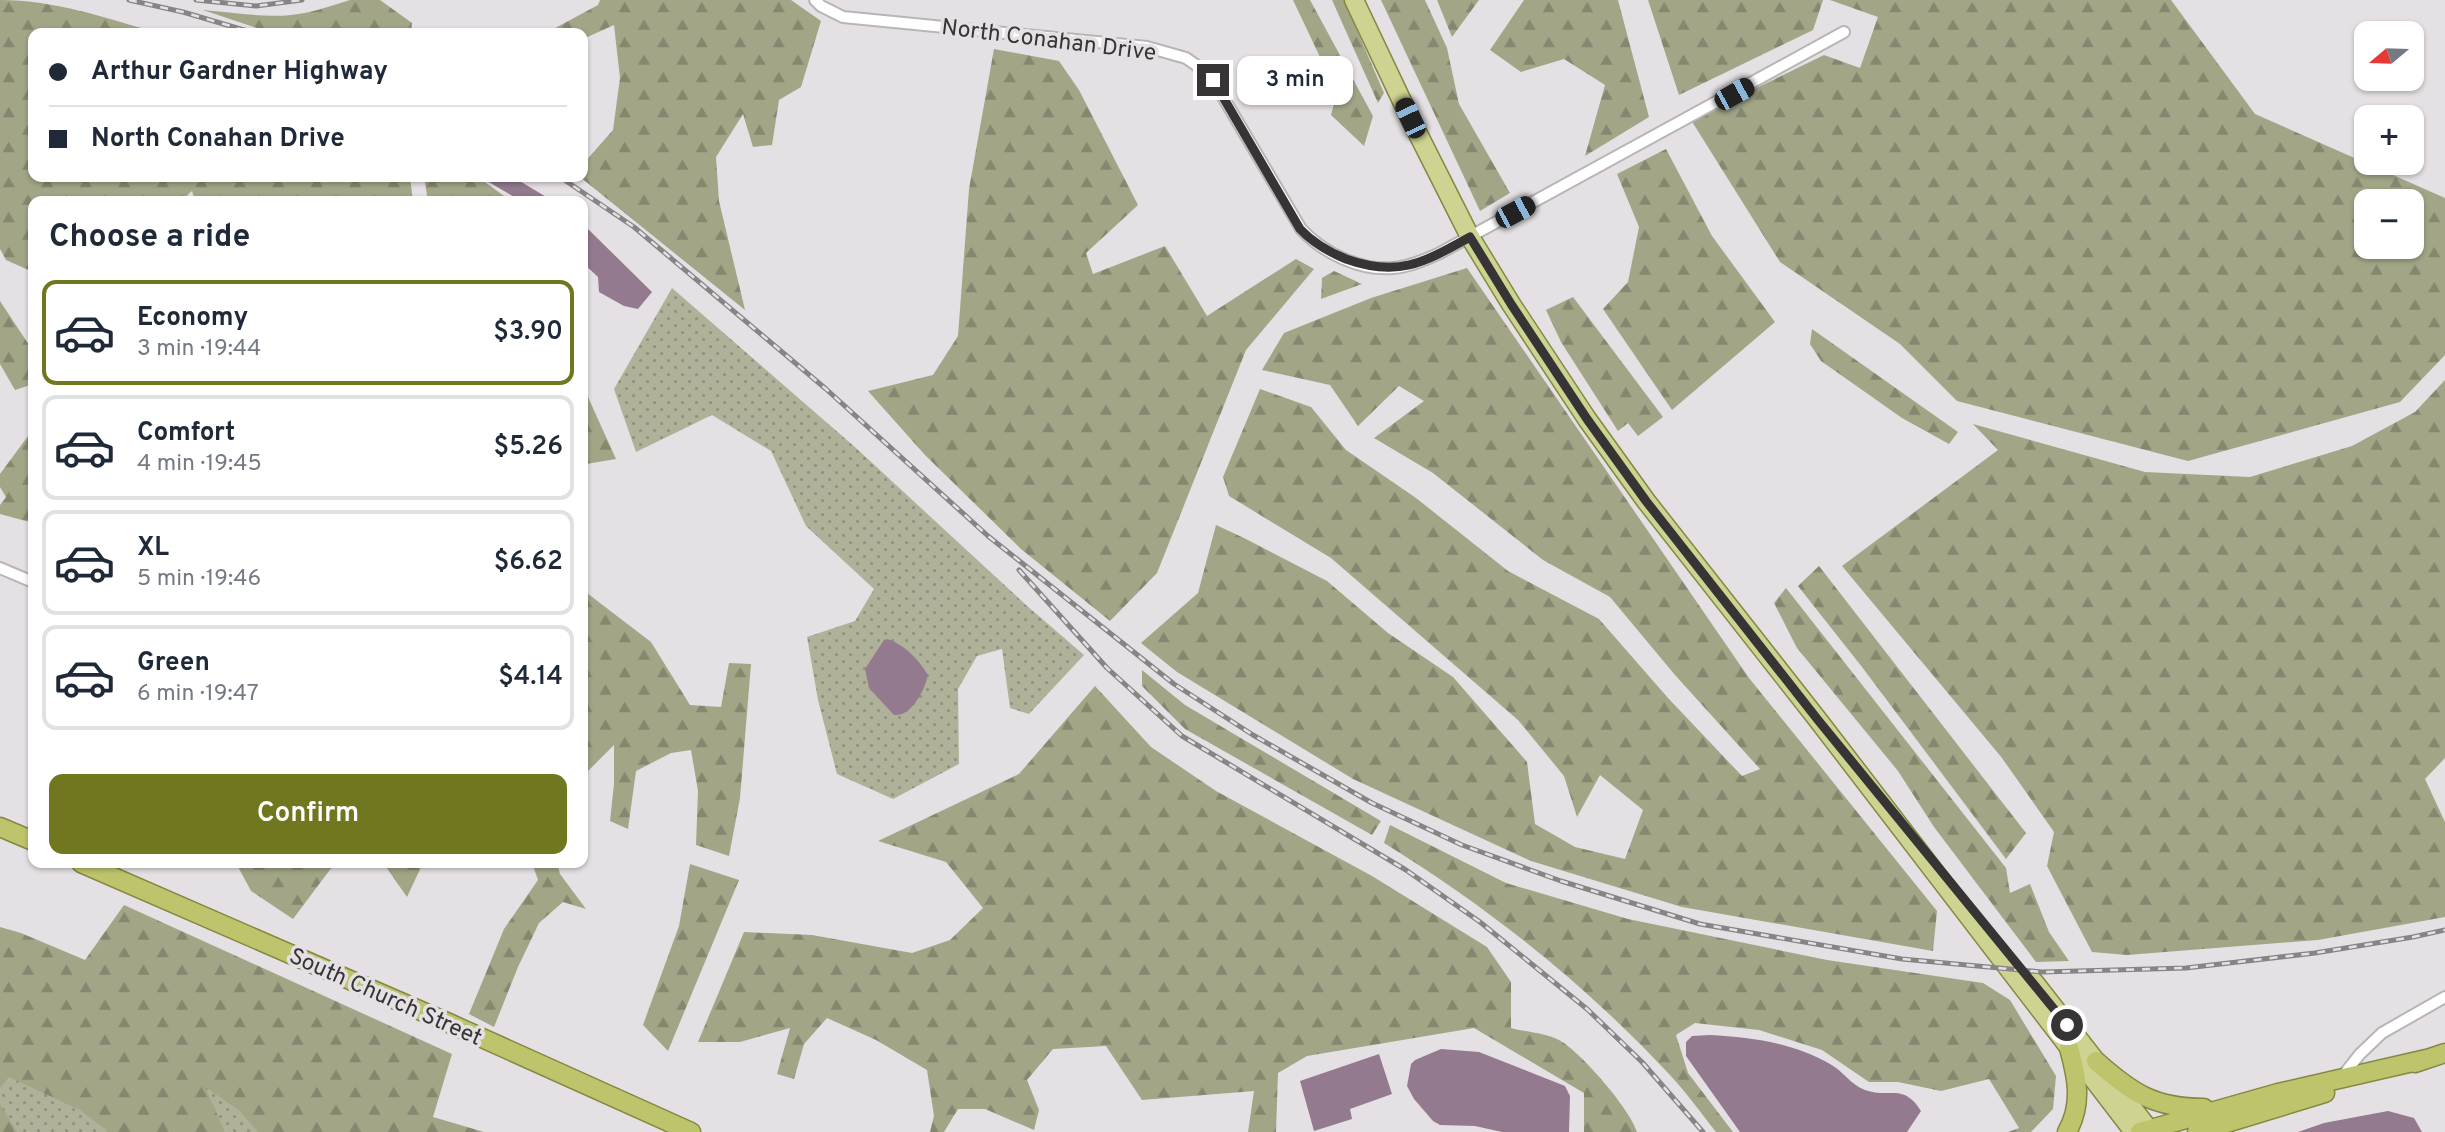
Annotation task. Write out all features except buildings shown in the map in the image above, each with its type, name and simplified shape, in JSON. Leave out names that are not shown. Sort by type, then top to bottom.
[{"type":"highway","points":[[0,827],[28,839]]},
{"type":"highway","name":"South Church Street","points":[[93,868],[691,1132]]},
{"type":"highway","points":[[2067,1132],[2075,1112],[2078,1090],[2069,1048]]},
{"type":"highway","points":[[2144,1131],[2225,1108],[2445,1054]]},
{"type":"highway","points":[[2197,1132],[2284,1107],[2426,1059]]},
{"type":"highway","points":[[2096,1061],[2127,1089],[2139,1096],[2188,1108],[2225,1108]]},
{"type":"highway","points":[[2245,1132],[2284,1107]]},
{"type":"main road","points":[[1354,0],[1470,237],[1587,419],[1646,501],[2069,1048],[2144,1131]]},
{"type":"main road","points":[[1818,720],[2024,970],[2096,1061],[2144,1131]]},
{"type":"street","name":"North Conahan Drive","points":[[816,0],[821,6],[843,17],[1147,47],[1186,58],[1210,75],[1300,229],[1310,240],[1367,267],[1394,268],[1419,262],[1470,237],[1844,32]]},
{"type":"street","points":[[0,568],[28,580]]},
{"type":"street","points":[[2341,1079],[2360,1054],[2382,1033],[2445,997]]},
{"type":"green space","points":[[0,0],[60,6],[141,28],[28,28],[28,182],[411,182],[412,196],[194,196],[192,191],[186,196],[28,196],[28,270],[6,260],[0,249]]},
{"type":"green space","points":[[350,0],[380,0],[412,23],[412,28],[257,28],[203,10],[280,16],[313,11]]},
{"type":"green space","points":[[600,0],[791,0],[821,21],[801,87],[779,100],[772,145],[753,147],[743,114],[716,157],[719,201],[745,310],[586,182],[588,158],[613,130],[620,78],[614,25],[588,37],[588,28],[555,28],[598,5]]},
{"type":"green space","points":[[1293,0],[1310,0],[1373,116],[1364,146],[1331,115],[1337,93]]},
{"type":"green space","points":[[1332,0],[1344,0],[1384,93],[1378,103]]},
{"type":"green space","points":[[1381,0],[1425,0],[1447,48],[1459,104],[1510,193],[1480,211]]},
{"type":"green space","points":[[1437,0],[1479,0],[1452,37]]},
{"type":"green space","points":[[1524,0],[1618,0],[1649,117],[1585,156],[1605,85],[1564,59],[1521,72],[1490,50]]},
{"type":"green space","points":[[1648,0],[1823,0],[1813,30],[1679,95]]},
{"type":"green space","points":[[1830,0],[2171,0],[2255,114],[2354,158],[2354,175],[2393,175],[2445,198],[2445,355],[2400,402],[2188,461],[1957,401],[1900,344],[1780,262],[1691,120],[1824,55],[1860,68],[1878,17]]},
{"type":"green space","points":[[994,49],[1059,61],[1079,90],[1138,205],[1086,253],[1093,274],[1165,246],[1207,316],[1296,259],[1314,269],[1246,350],[1157,573],[1110,621],[1021,549],[925,455],[868,391],[933,375],[958,336],[969,189]]},
{"type":"green space","points":[[1666,149],[1712,236],[1775,322],[1672,410],[1603,309],[1628,282],[1639,227],[1617,174]]},
{"type":"green space","points":[[425,182],[485,182],[504,196],[427,196]]},
{"type":"green space","points":[[1467,268],[1749,678],[1937,911],[1933,951],[1682,907],[1531,861],[1353,779],[1177,672],[1141,643],[1198,593],[1216,525],[1327,581],[1388,633],[1453,677],[1527,762],[1535,824],[1575,847],[1625,859],[1643,810],[1600,775],[1577,817],[1564,776],[1518,720],[1331,558],[1229,496],[1223,477],[1260,389],[1311,407],[1346,450],[1416,498],[1508,571],[1599,619],[1668,698],[1742,776],[1760,769],[1675,675],[1610,597],[1543,560],[1433,473],[1374,438],[1424,401],[1399,386],[1358,426],[1330,385],[1262,370],[1284,333],[1371,298]]},
{"type":"green space","points":[[1334,271],[1362,284],[1321,299],[1322,278]]},
{"type":"green space","points":[[672,288],[856,448],[1084,655],[1029,714],[1010,708],[1002,649],[977,656],[958,689],[959,764],[893,799],[837,774],[818,700],[807,637],[855,621],[874,589],[806,526],[771,451],[712,415],[636,452],[614,389]]},
{"type":"green space","points":[[1573,297],[1663,417],[1638,436],[1628,423],[1618,431],[1561,342],[1546,310]]},
{"type":"green space","points":[[0,301],[28,343],[28,386],[15,390],[0,364]]},
{"type":"green space","points":[[1812,329],[1958,432],[1949,444],[1902,418],[1821,361],[1810,344]]},
{"type":"green space","points":[[2445,380],[2445,758],[2425,779],[2445,822],[2445,917],[2318,940],[2127,955],[2092,952],[2047,866],[2054,832],[2002,758],[1842,566],[1998,450],[1973,424],[2145,472],[2250,477],[2352,446],[2415,412]]},
{"type":"green space","points":[[588,397],[616,459],[588,464]]},
{"type":"green space","points":[[28,436],[28,522],[0,514],[0,505],[6,497],[0,487],[0,474]]},
{"type":"green space","points":[[1819,566],[2026,833],[2006,859],[1798,586]]},
{"type":"green space","points":[[1786,588],[2006,868],[2010,893],[2030,884],[2049,932],[2069,961],[2036,962],[1934,827],[1898,771],[1797,648],[1774,603]]},
{"type":"green space","points":[[588,594],[651,642],[690,705],[721,707],[729,663],[751,664],[740,798],[729,856],[696,845],[698,791],[691,750],[671,753],[636,771],[628,829],[610,821],[614,745],[588,771]]},
{"type":"green space","points":[[1142,670],[1185,705],[1381,821],[1372,835],[1185,729],[1142,686]]},
{"type":"green space","points":[[1095,686],[1151,747],[1216,791],[1372,876],[1487,947],[1511,982],[1511,1028],[1548,1036],[1568,1046],[1615,1096],[1637,1132],[1584,1132],[1584,1093],[1474,1028],[1307,1056],[1278,1073],[1276,1132],[1248,1132],[1254,1091],[1142,1100],[1106,1046],[1053,1049],[1027,1080],[1039,1110],[1034,1130],[985,1109],[958,1109],[944,1132],[930,1132],[934,1116],[927,1070],[876,1040],[827,1018],[804,1044],[794,1079],[777,1074],[790,1028],[740,1042],[698,1042],[744,932],[812,935],[912,953],[950,940],[983,908],[946,862],[878,841],[1019,774]]},
{"type":"green space","points":[[1390,825],[1506,883],[1628,919],[1827,960],[1983,983],[2010,1000],[2056,1076],[2053,1109],[2031,1132],[2008,1132],[2019,1128],[1989,1079],[1941,1091],[1898,1082],[1869,1082],[1822,1050],[1759,1030],[1695,1023],[1676,1035],[1688,1073],[1733,1132],[1716,1132],[1669,1074],[1569,978],[1461,893],[1384,843]]},
{"type":"green space","points":[[690,864],[739,880],[668,1051],[643,1025],[679,926]]},
{"type":"green space","points":[[239,868],[331,868],[293,919],[251,891]]},
{"type":"green space","points":[[387,868],[421,868],[407,897]]},
{"type":"green space","points":[[534,868],[558,868],[586,909],[563,902],[539,923],[494,1027],[469,1014],[504,929],[538,880]]},
{"type":"green space","points":[[124,905],[452,1054],[433,1117],[484,1132],[258,1132],[240,1111],[205,1087],[225,1132],[109,1132],[80,1110],[9,1077],[0,1088],[0,927],[85,960]]},
{"type":"green space","points":[[0,1029],[237,1080],[279,1132],[0,1132]]},
{"type":"green space","points":[[0,1104],[17,1132],[0,1132]]},
{"type":"shaded area","points":[[489,182],[521,182],[545,196],[512,196]]},
{"type":"shaded area","points":[[588,229],[652,292],[638,309],[624,306],[599,292],[598,277],[588,268]]},
{"type":"shaded area","points":[[887,639],[911,653],[928,675],[924,688],[911,707],[906,712],[894,715],[869,688],[865,669]]},
{"type":"shaded area","points":[[1692,1036],[1741,1037],[1801,1051],[1830,1064],[1865,1090],[1908,1097],[1921,1111],[1907,1132],[1740,1132],[1686,1056],[1686,1042]]},
{"type":"shaded area","points":[[1441,1049],[1479,1052],[1565,1086],[1570,1096],[1569,1132],[1502,1132],[1475,1126],[1440,1125],[1433,1121],[1414,1099],[1407,1086],[1411,1064]]},
{"type":"shaded area","points":[[1379,1054],[1392,1094],[1350,1109],[1352,1119],[1314,1131],[1300,1081]]},
{"type":"shaded area","points":[[2388,1111],[2414,1118],[2422,1132],[2298,1132],[2324,1123]]},
{"type":"railway","points":[[129,0],[237,28]]},
{"type":"railway","points":[[196,0],[256,6],[302,0]]},
{"type":"railway","points":[[567,182],[634,227],[826,389],[988,536],[1174,684],[1253,735],[1372,803],[1462,845],[1561,881],[1700,924],[1902,959],[2042,972],[2186,968],[2315,953],[2445,930]]},
{"type":"railway","points":[[1019,570],[1107,668],[1182,736],[1406,870],[1480,922],[1587,1009],[1642,1062],[1703,1132]]},
{"type":"route","points":[[1213,80],[1300,229],[1310,240],[1367,267],[1394,268],[1419,262],[1470,237],[1587,419],[1646,501],[1818,720],[2067,1025]]}]
